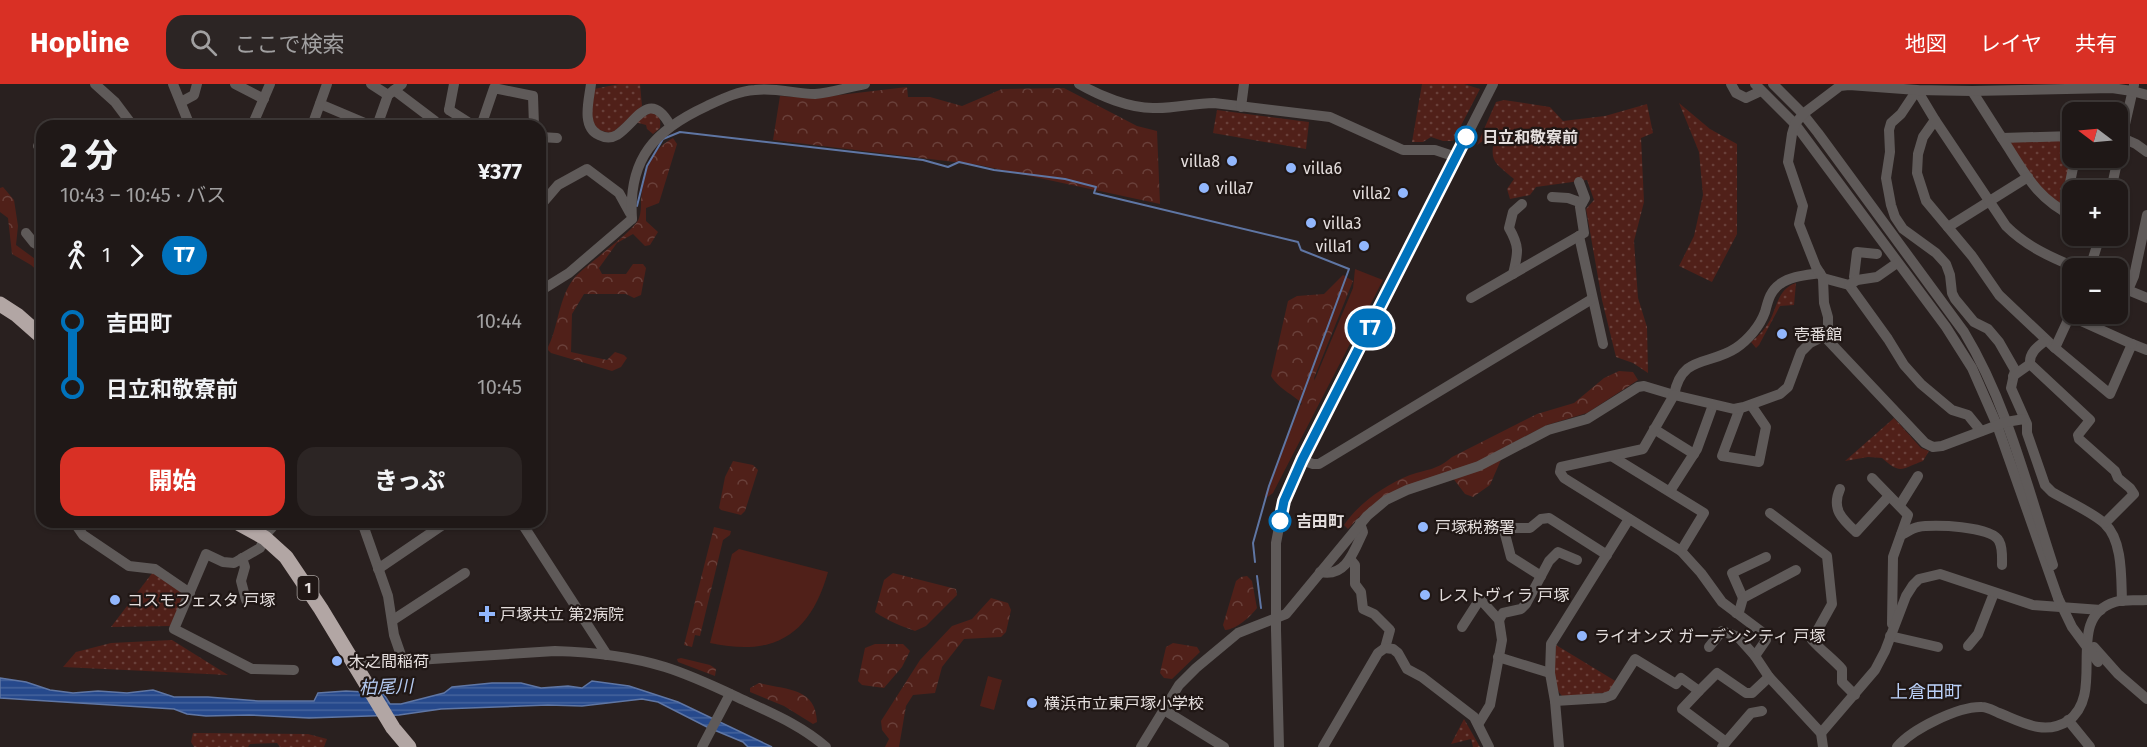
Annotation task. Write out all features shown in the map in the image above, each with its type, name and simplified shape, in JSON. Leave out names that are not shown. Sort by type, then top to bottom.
[{"type":"highway","points":[[0,304],[36,332]]},
{"type":"highway","name":"1","points":[[248,528],[265,538],[286,557],[299,574],[388,720],[409,747]]},
{"type":"street","points":[[95,84],[116,102],[129,120]]},
{"type":"street","points":[[173,84],[188,120]]},
{"type":"street","points":[[181,102],[194,95],[197,84]]},
{"type":"street","points":[[235,84],[264,99]]},
{"type":"street","points":[[255,120],[270,84]]},
{"type":"street","points":[[314,120],[327,84]]},
{"type":"street","points":[[371,84],[395,90],[430,120]]},
{"type":"street","points":[[449,110],[453,84]]},
{"type":"street","points":[[591,84],[588,124],[597,134],[612,137],[619,134],[638,114],[652,109],[660,111],[670,125]]},
{"type":"street","points":[[632,219],[631,202],[635,174],[646,150],[670,125],[725,97],[753,90],[772,89],[815,94],[864,84]]},
{"type":"street","points":[[1079,84],[1118,100],[1154,108],[1198,103],[1330,117],[1402,150],[1436,150],[1456,157]]},
{"type":"street","points":[[1241,107],[1244,84]]},
{"type":"street","points":[[1279,747],[1276,619],[1278,528],[1284,501],[1302,460],[1493,84]]},
{"type":"street","points":[[1731,84],[1736,93],[1746,98],[1758,87],[1795,124],[1946,327],[2002,423]]},
{"type":"street","points":[[1773,84],[1803,114],[1964,332],[1988,375],[2002,423],[2072,627],[2115,681],[2147,707]]},
{"type":"street","points":[[1141,747],[1179,685],[1222,644],[1238,633],[1286,614],[1360,523],[1386,500],[1407,490],[1479,466],[1548,430],[1587,418],[1638,387],[1644,386],[1734,409],[1746,407],[1780,394],[1788,387],[1801,352],[1810,343],[1824,336],[1828,327],[1828,317],[1824,303],[1822,275],[1816,267],[1799,224],[1803,206],[1788,162],[1795,124],[1803,114],[1840,86],[1906,86],[1917,90],[1972,91],[2006,87],[2133,87],[2147,95]]},
{"type":"street","points":[[2128,106],[2133,87]]},
{"type":"street","points":[[483,120],[494,88],[533,96],[534,120]]},
{"type":"street","points":[[380,120],[395,90]]},
{"type":"street","points":[[1917,90],[1988,202],[2006,226],[2019,238],[2062,262]]},
{"type":"street","points":[[1917,90],[1901,114],[1891,123],[1889,130],[1890,152],[1886,178],[1895,218],[1903,229],[1936,253],[1946,264],[1955,299],[1974,322],[1988,328],[1999,342],[2015,370],[2011,388],[2027,424],[2027,433],[2045,485],[2052,492],[2105,523],[2112,533],[2117,547],[2122,601]]},
{"type":"street","points":[[1972,91],[2043,197],[2062,209]]},
{"type":"street","points":[[320,104],[358,120]]},
{"type":"street","points":[[435,120],[440,114],[449,110]]},
{"type":"street","points":[[449,110],[465,120]]},
{"type":"street","points":[[1935,120],[1923,137],[1917,173],[1926,201],[1999,295],[2050,344],[2110,394],[2132,344]]},
{"type":"street","points":[[2002,138],[2062,136]]},
{"type":"street","points":[[546,137],[557,138]]},
{"type":"street","points":[[2128,141],[2147,152]]},
{"type":"street","points":[[546,199],[558,185],[587,169],[620,193],[632,219]]},
{"type":"street","points":[[1948,227],[2028,177]]},
{"type":"street","points":[[1471,298],[1584,232],[1580,207],[1585,198],[1580,182]]},
{"type":"street","points":[[1552,197],[1568,198],[1582,203]]},
{"type":"street","points":[[1513,274],[1518,252],[1516,241],[1509,228],[1513,212],[1522,204]]},
{"type":"street","points":[[2128,283],[2134,276],[2147,215]]},
{"type":"street","points":[[546,287],[569,273],[632,219]]},
{"type":"street","points":[[26,233],[36,243]]},
{"type":"street","points":[[1579,236],[1604,344]]},
{"type":"street","points":[[1877,254],[1857,252],[1853,282],[1904,365],[1944,404],[1952,410],[1968,415],[1981,431]]},
{"type":"street","points":[[1755,656],[1766,640],[1762,632],[1722,602],[1701,573],[1681,551],[1564,478],[1560,472],[1561,467],[1643,449],[1674,395],[1682,374],[1691,364],[1736,348],[1754,332],[1764,314],[1771,293],[1787,279],[1822,275],[1853,282],[1877,277],[1897,263]]},
{"type":"street","points":[[2128,290],[2147,298]]},
{"type":"street","points":[[1302,460],[1319,464],[1592,299]]},
{"type":"street","points":[[2063,324],[2050,344],[2034,351],[2029,361],[2090,420],[2080,431],[2079,439],[2115,471],[2118,478],[2134,494],[2105,523]]},
{"type":"street","points":[[2094,324],[2147,350]]},
{"type":"street","points":[[1824,336],[1925,443],[1933,447],[1942,446],[2002,423],[2024,419]]},
{"type":"street","points":[[2013,376],[2030,364]]},
{"type":"street","points":[[1670,491],[1694,454],[1713,405]]},
{"type":"street","points":[[1746,407],[1766,427],[1759,462],[1722,456],[1746,407]]},
{"type":"street","points":[[1654,429],[1694,454]]},
{"type":"street","points":[[1613,457],[1704,513],[1681,551]]},
{"type":"street","points":[[1900,505],[1918,476]]},
{"type":"street","points":[[1872,478],[1908,515],[1893,556],[1891,634]]},
{"type":"street","points":[[1840,489],[1835,500],[1836,510],[1856,532],[1889,496]]},
{"type":"street","points":[[1770,513],[1827,556],[1832,604],[1812,640],[1842,669],[1842,682],[1855,695]]},
{"type":"street","points":[[1541,576],[1510,556],[1505,534],[1508,528],[1530,528],[1541,519],[1549,518],[1607,555]]},
{"type":"street","points":[[1559,747],[1550,673],[1551,644],[1629,519]]},
{"type":"street","points":[[1320,572],[1336,573],[1350,559],[1363,532],[1360,523]]},
{"type":"street","points":[[1901,535],[1917,527],[1951,525],[1964,527],[1995,537],[1999,541],[2002,565]]},
{"type":"street","points":[[78,528],[83,535],[129,566],[155,569],[190,593]]},
{"type":"street","points":[[272,528],[260,548],[234,562],[223,562],[206,554],[174,629],[252,669],[294,670]]},
{"type":"street","points":[[364,528],[388,596],[394,635],[403,661]]},
{"type":"street","points":[[378,569],[438,528]]},
{"type":"street","points":[[525,528],[608,655]]},
{"type":"street","points":[[1499,620],[1508,611],[1521,609],[1549,561],[1558,552],[1577,560]]},
{"type":"street","points":[[1736,613],[1739,612],[1743,598],[1732,573],[1766,557]]},
{"type":"street","points":[[242,558],[245,567],[241,581],[246,600]]},
{"type":"street","points":[[1323,747],[1378,653],[1385,648],[1390,630],[1374,614],[1363,609],[1361,592],[1355,584],[1355,565],[1350,559]]},
{"type":"street","points":[[1743,598],[1796,570]]},
{"type":"street","points":[[393,620],[465,573]]},
{"type":"street","points":[[1821,733],[1875,670],[1913,585],[1919,579],[1940,574],[2033,605],[2101,610]]},
{"type":"street","points":[[1968,646],[1978,634],[1994,593]]},
{"type":"street","points":[[1462,627],[1480,599],[1499,620],[1502,640],[1490,705],[1479,723]]},
{"type":"street","points":[[2062,599],[2094,647],[2118,674],[2147,699]]},
{"type":"street","points":[[1897,747],[1908,736],[1965,709],[1984,706],[2036,728],[2046,729],[2068,720],[2083,702],[2087,688],[2088,631],[2093,619],[2113,602],[2147,600]]},
{"type":"street","points":[[1709,647],[1722,631],[1738,637],[1769,677],[1821,733],[1822,747]]},
{"type":"street","points":[[1891,634],[1938,647]]},
{"type":"street","points":[[1385,648],[1398,653],[1407,669],[1422,677],[1463,707],[1479,723],[1489,747]]},
{"type":"street","points":[[357,668],[403,661],[555,651],[608,655],[665,667],[727,698],[792,722],[810,733],[826,747]]},
{"type":"street","points":[[1498,657],[1550,673]]},
{"type":"street","points":[[1555,701],[1612,696],[1635,659],[1676,684],[1681,678],[1699,692]]},
{"type":"street","points":[[1762,711],[1750,713],[1724,744],[1682,710],[1717,673],[1746,693],[1752,693],[1769,677]]},
{"type":"street","points":[[702,747],[727,698]]},
{"type":"street","points":[[1164,710],[1224,747]]},
{"type":"street","points":[[2068,720],[2085,746]]},
{"type":"green space","points":[[619,84],[640,84],[642,106],[610,133],[595,129],[591,116],[594,89]]},
{"type":"green space","points":[[1422,84],[1464,84],[1480,89],[1453,141],[1431,137],[1423,142],[1412,142]]},
{"type":"green space","points":[[907,87],[908,97],[930,97],[962,106],[1002,89],[1064,88],[1137,126],[1157,131],[1160,204],[979,165],[773,140],[780,96],[814,98]]},
{"type":"green space","points":[[1504,100],[1550,107],[1563,121],[1605,116],[1647,104],[1653,133],[1641,138],[1644,202],[1634,241],[1638,298],[1647,327],[1648,373],[1633,363],[1616,357],[1602,300],[1586,209],[1594,200],[1587,180],[1536,187],[1530,195],[1510,199],[1507,189],[1514,179],[1493,157],[1495,136],[1492,135],[1477,145],[1496,102]]},
{"type":"green space","points":[[1679,103],[1710,129],[1737,144],[1737,234],[1712,282],[1679,266],[1694,236],[1703,195],[1699,152]]},
{"type":"green space","points":[[1217,110],[1309,122],[1306,149],[1213,133]]},
{"type":"green space","points":[[652,112],[660,122],[660,128],[653,134],[646,125],[635,122]]},
{"type":"green space","points":[[673,138],[677,144],[659,203],[646,208],[646,221],[658,232],[650,245],[645,246],[633,234],[617,243],[599,268],[602,274],[626,274],[633,264],[643,264],[646,268],[641,295],[634,298],[626,294],[584,294],[572,314],[571,352],[607,360],[615,352],[627,358],[621,367],[612,371],[551,353],[547,349],[569,285],[581,271],[621,239],[636,223],[640,214],[644,181],[649,164],[658,150]]},
{"type":"green space","points":[[2062,139],[2062,168],[2070,168],[2068,180],[2062,180],[2062,204],[2044,195],[2010,145],[2012,141]]},
{"type":"green space","points":[[3,187],[14,200],[18,226],[16,245],[36,260],[36,270],[12,254],[8,218],[0,212],[0,188]]},
{"type":"green space","points":[[1355,269],[1383,280],[1273,493],[1266,498],[1265,495],[1298,408],[1307,398],[1353,288]]},
{"type":"green space","points":[[1343,275],[1353,281],[1314,378],[1319,394],[1312,409],[1306,408],[1271,376],[1288,301],[1297,296],[1324,294]]},
{"type":"green space","points":[[1796,283],[1794,305],[1780,306],[1756,348],[1751,342],[1768,324],[1786,288]]},
{"type":"green space","points":[[1619,371],[1633,372],[1638,380],[1587,413],[1547,425],[1507,446],[1490,485],[1473,497],[1465,494],[1449,473],[1379,501],[1348,529],[1344,525],[1365,502],[1391,484],[1410,475],[1437,467],[1452,457],[1537,414],[1574,403],[1604,378]]},
{"type":"green space","points":[[1894,418],[1921,448],[1929,451],[1923,461],[1898,469],[1882,458],[1868,457],[1845,461]]},
{"type":"green space","points":[[733,461],[753,465],[758,470],[745,511],[741,515],[719,508],[725,477]]},
{"type":"green space","points":[[714,527],[731,531],[730,535],[723,540],[700,636],[695,635],[692,647],[684,645]]},
{"type":"green space","points":[[739,549],[828,572],[811,612],[800,626],[787,636],[753,647],[733,647],[710,643],[732,554]]},
{"type":"green space","points":[[153,572],[187,594],[170,626],[111,627]]},
{"type":"green space","points":[[893,573],[956,589],[957,595],[926,626],[915,631],[875,612],[884,580]]},
{"type":"green space","points":[[1247,576],[1252,581],[1257,608],[1239,625],[1225,630],[1223,625],[1236,581]]},
{"type":"green space","points":[[991,598],[1008,603],[1011,610],[1006,632],[1001,637],[964,639],[942,667],[935,693],[913,695],[906,706],[899,747],[885,747],[889,739],[882,730],[881,721],[920,660],[952,626],[972,619]]},
{"type":"green space","points":[[172,640],[228,675],[63,667],[76,652],[111,643]]},
{"type":"green space","points":[[1173,643],[1197,647],[1200,652],[1172,679],[1164,678],[1160,673],[1166,647]]},
{"type":"green space","points":[[875,644],[903,644],[910,651],[902,667],[884,688],[862,685],[858,681],[865,648]]},
{"type":"green space","points":[[1556,645],[1617,682],[1611,692],[1563,697],[1556,686],[1555,679]]},
{"type":"green space","points":[[677,659],[710,665],[716,669],[715,676],[678,662]]},
{"type":"green space","points":[[988,676],[1002,680],[994,710],[980,706]]},
{"type":"green space","points":[[759,683],[789,689],[805,696],[811,702],[817,722],[813,724],[784,706],[750,692],[750,688]]},
{"type":"green space","points":[[1464,719],[1480,747],[1473,747],[1471,739],[1451,744]]},
{"type":"green space","points":[[193,733],[308,734],[327,739],[324,747],[280,747],[277,743],[250,744],[248,747],[194,747],[191,742]]},
{"type":"water","points":[[0,678],[73,693],[98,691],[127,693],[153,690],[174,697],[258,701],[314,701],[318,693],[346,691],[383,693],[390,704],[401,704],[444,693],[452,687],[521,683],[541,688],[568,686],[582,688],[592,681],[629,686],[678,702],[772,747],[748,747],[743,742],[658,702],[642,699],[582,706],[441,709],[399,715],[309,718],[249,715],[206,716],[187,714],[174,709],[0,698]]},
{"type":"waterway","points":[[637,206],[647,166],[663,139],[680,132],[923,160],[948,167],[959,162],[994,170],[1065,179],[1096,187],[1094,193],[1298,242],[1301,250],[1349,269],[1269,486],[1253,543],[1255,562]]},
{"type":"waterway","points":[[1257,576],[1261,608]]},
{"type":"bus line","name":"T7","points":[[1280,521],[1284,501],[1302,460],[1466,137]]},
{"type":"place","name":"日立和敬寮前","points":[[1466,137]]},
{"type":"place","name":"villa8","points":[[1232,161]]},
{"type":"place","name":"villa6","points":[[1291,168]]},
{"type":"place","name":"villa7","points":[[1204,188]]},
{"type":"place","name":"villa2","points":[[1403,193]]},
{"type":"place","name":"villa3","points":[[1311,223]]},
{"type":"place","name":"villa1","points":[[1364,246]]},
{"type":"place","name":"壱番館","points":[[1782,334]]},
{"type":"place","name":"吉田町","points":[[1280,521]]},
{"type":"place","name":"戸塚税務署","points":[[1423,527]]},
{"type":"place","name":"レストヴィラ 戸塚","points":[[1425,595]]},
{"type":"place","name":"コスモフェスタ 戸塚","points":[[115,600]]},
{"type":"place","name":"戸塚共立 第2病院","points":[[487,614]]},
{"type":"place","name":"ライオンズ ガーデンシティ 戸塚","points":[[1582,636]]},
{"type":"place","name":"木之間稲荷","points":[[337,661]]},
{"type":"place","name":"横浜市立東戸塚小学校","points":[[1032,703]]},
{"type":"district","name":"上倉田町","points":[[1926,692]]},
{"type":"water label","name":"柏尾川","points":[[386,687]]}]
